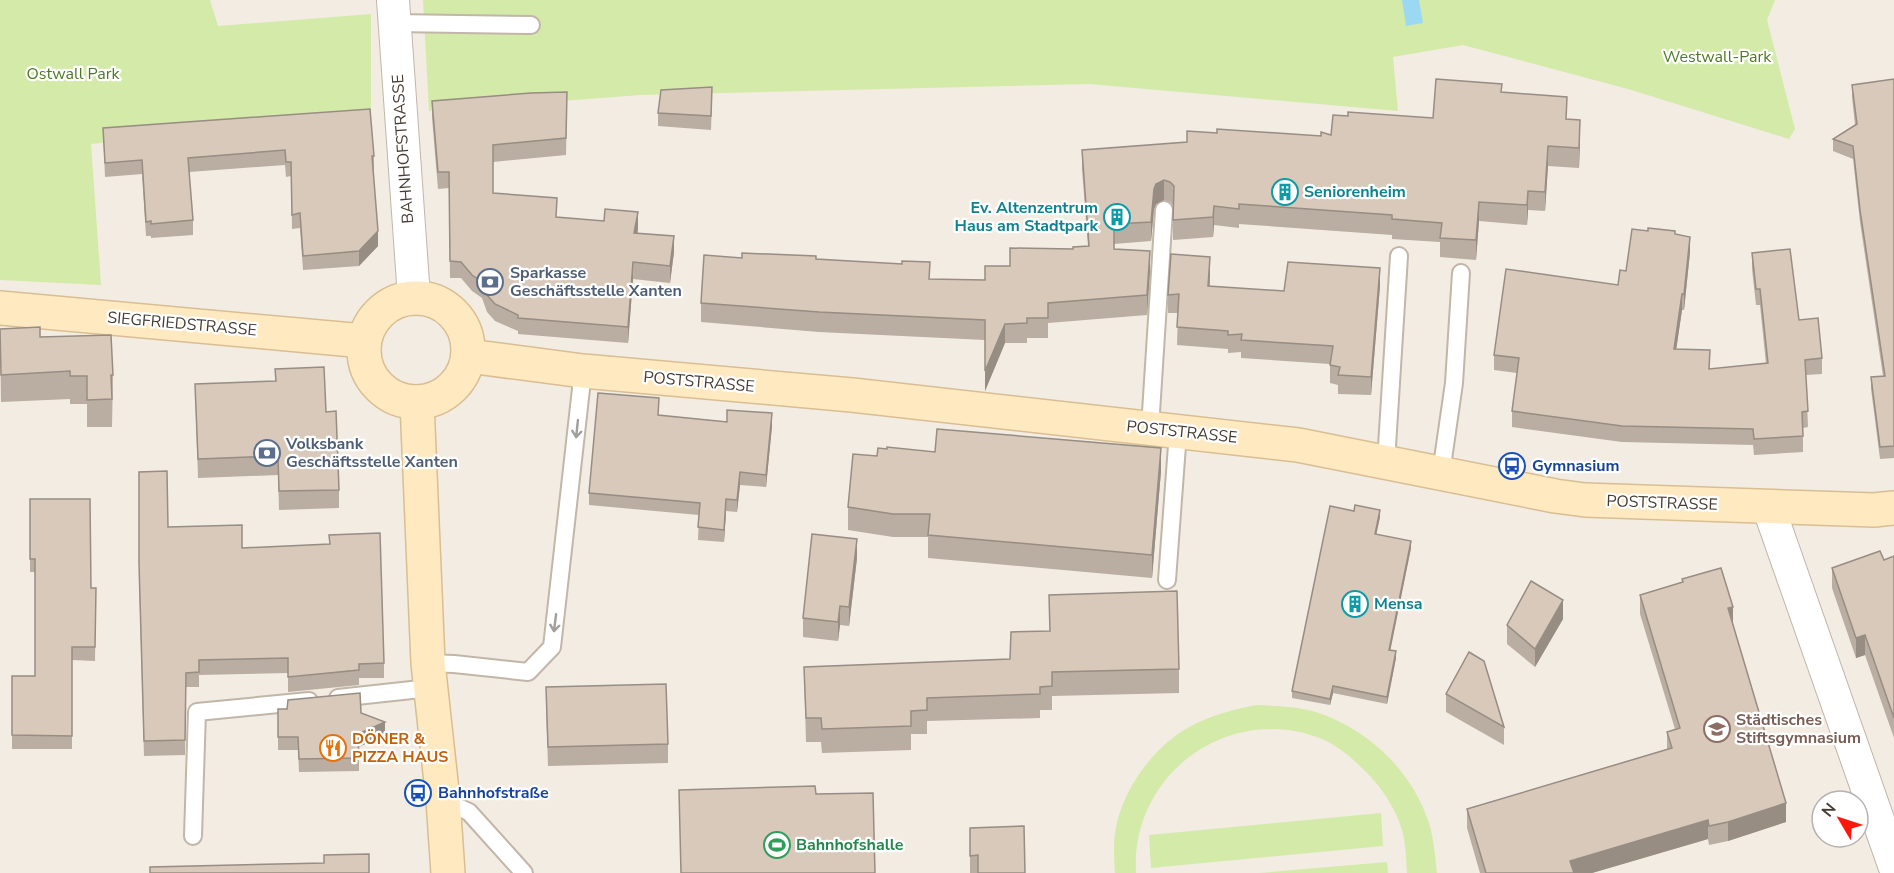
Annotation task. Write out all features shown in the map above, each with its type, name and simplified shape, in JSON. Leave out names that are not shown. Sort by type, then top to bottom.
[{"type":"street","name":"BAHNHOFSTRASSE","points":[[393,11],[414,297]]},
{"type":"street","points":[[414,297],[436,301],[455,314],[466,334],[468,356],[462,374],[451,388],[435,398],[417,402],[402,400],[388,394],[376,384],[368,371],[364,356],[364,341],[374,319],[392,303],[414,297]]},
{"type":"street","name":"SIEGFRIEDSTRASSE","points":[[0,308],[364,341]]},
{"type":"street","name":"POSTSTRASSE","points":[[468,356],[583,371],[852,395],[1298,445],[1585,500],[1874,510],[1894,508]]},
{"type":"street","points":[[417,402],[429,676],[443,800],[448,873]]},
{"type":"street","points":[[1768,506],[1894,865]]},
{"type":"lane","points":[[393,11],[531,26]]},
{"type":"lane","points":[[1164,210],[1167,580]]},
{"type":"lane","points":[[1386,462],[1399,256]]},
{"type":"lane","points":[[1441,473],[1454,383],[1461,273]]},
{"type":"lane","points":[[193,836],[197,712],[429,676],[454,664],[528,672],[552,647],[583,371]]},
{"type":"lane","points":[[443,800],[469,812],[524,873]]},
{"type":"green space","name":"Ostwall Park","points":[[0,0],[210,0],[218,26],[371,14],[371,115],[91,144],[101,285],[0,280]]},
{"type":"green space","name":"Westwall-Park","points":[[423,0],[1775,0],[1767,20],[1795,129],[1789,139],[1628,89],[1463,45],[1393,57],[1398,111],[1089,84],[641,95],[429,111]]},
{"type":"green space","points":[[1257,705],[1298,708],[1332,718],[1368,739],[1384,753],[1411,785],[1421,804],[1431,829],[1437,873],[1407,873],[1405,842],[1397,817],[1381,789],[1360,766],[1331,743],[1317,737],[1283,729],[1249,731],[1218,740],[1190,756],[1167,779],[1149,806],[1138,838],[1136,873],[1115,873],[1114,838],[1120,812],[1134,782],[1143,769],[1165,744],[1191,726],[1223,713]]},
{"type":"green space","points":[[1381,813],[1383,846],[1151,868],[1149,835]]},
{"type":"green space","points":[[1387,862],[1388,873],[1259,873]]},
{"type":"water","points":[[1402,0],[1419,0],[1423,23],[1406,26]]},
{"type":"building","points":[[1436,79],[1502,84],[1501,92],[1567,97],[1566,119],[1580,120],[1579,148],[1548,146],[1545,192],[1528,191],[1527,205],[1479,202],[1476,240],[1440,238],[1442,223],[1392,219],[1392,215],[1239,204],[1239,209],[1214,206],[1213,217],[1173,220],[1174,186],[1164,180],[1156,184],[1154,189],[1151,222],[1114,224],[1114,249],[1150,251],[1147,295],[1048,303],[1048,318],[1027,318],[1027,323],[1005,324],[985,371],[985,320],[819,312],[701,303],[704,255],[742,258],[742,253],[816,256],[816,259],[902,264],[902,261],[930,262],[929,279],[985,280],[985,266],[1010,266],[1010,248],[1073,249],[1073,247],[1089,246],[1082,150],[1187,142],[1187,131],[1217,133],[1217,129],[1321,136],[1321,132],[1331,135],[1333,115],[1348,116],[1348,112],[1433,118]]},
{"type":"building","points":[[1894,79],[1894,446],[1880,447],[1871,377],[1885,376],[1860,210],[1853,146],[1833,139],[1857,124],[1852,85]]},
{"type":"building","points":[[712,87],[711,116],[658,113],[661,90]]},
{"type":"building","points":[[567,92],[566,138],[493,145],[493,193],[557,198],[556,217],[604,221],[605,209],[638,212],[634,233],[674,236],[670,266],[633,262],[628,327],[518,318],[518,315],[495,304],[487,295],[482,282],[472,275],[461,262],[450,261],[449,172],[438,172],[432,101]]},
{"type":"building","points":[[370,109],[378,231],[359,251],[303,256],[300,213],[292,215],[291,162],[286,162],[285,150],[188,158],[193,220],[151,224],[151,221],[146,222],[142,160],[105,163],[103,128]]},
{"type":"building","points":[[1648,228],[1675,231],[1675,234],[1690,237],[1684,294],[1682,294],[1674,349],[1710,350],[1709,369],[1768,363],[1760,289],[1756,289],[1752,253],[1790,249],[1799,320],[1818,318],[1822,358],[1805,360],[1808,411],[1802,412],[1803,436],[1754,439],[1753,429],[1622,426],[1512,411],[1519,358],[1494,355],[1506,269],[1618,285],[1620,270],[1626,271],[1632,229],[1648,231]]},
{"type":"building","points":[[1171,254],[1210,257],[1208,286],[1284,291],[1288,262],[1380,268],[1371,377],[1338,375],[1340,367],[1330,365],[1333,346],[1241,340],[1242,334],[1228,335],[1228,331],[1177,327],[1179,294],[1168,295]]},
{"type":"building","points":[[40,327],[40,337],[111,335],[112,399],[87,400],[87,376],[70,376],[70,371],[1,375],[0,329]]},
{"type":"building","name":"Volksbank Geschäftsstelle Xanten","points":[[324,367],[326,412],[336,411],[339,490],[279,491],[278,456],[198,459],[195,384],[276,381],[275,369]]},
{"type":"building","points":[[598,393],[659,398],[658,415],[727,422],[727,410],[772,413],[766,475],[740,472],[737,500],[726,499],[724,530],[698,527],[700,503],[589,493]]},
{"type":"building","points":[[937,429],[1161,448],[1152,555],[928,535],[930,514],[893,514],[848,507],[853,454],[877,456],[878,448],[887,449],[887,447],[935,452]]},
{"type":"building","points":[[167,471],[168,527],[242,525],[242,548],[330,544],[329,535],[380,533],[384,663],[359,664],[359,670],[288,677],[288,658],[199,660],[199,672],[186,673],[185,740],[144,741],[139,472]]},
{"type":"building","points":[[30,499],[90,499],[91,588],[96,588],[95,647],[72,647],[72,736],[12,735],[12,676],[35,676],[35,559],[30,559]]},
{"type":"building","name":"Mensa","points":[[1355,505],[1380,510],[1375,534],[1411,541],[1389,650],[1396,651],[1387,697],[1333,686],[1330,699],[1292,691],[1330,506],[1354,511]]},
{"type":"building","points":[[812,534],[857,539],[849,607],[840,606],[838,622],[803,618]]},
{"type":"building","points":[[1880,551],[1884,560],[1894,556],[1894,718],[1865,635],[1856,638],[1832,568]]},
{"type":"building","name":"Städtisches Stiftsgymnasium","points":[[1721,568],[1733,607],[1728,608],[1786,803],[1728,822],[1709,826],[1708,820],[1570,861],[1574,873],[1486,873],[1467,809],[1672,748],[1667,732],[1680,728],[1640,595],[1683,582],[1682,579]]},
{"type":"building","points":[[1531,581],[1563,600],[1535,649],[1507,625]]},
{"type":"building","points":[[1177,591],[1179,669],[1052,672],[1052,686],[1040,687],[1040,694],[927,698],[927,710],[911,711],[911,726],[822,729],[821,718],[806,718],[804,667],[1010,659],[1011,632],[1050,631],[1049,595]]},
{"type":"building","points":[[1469,652],[1484,661],[1504,727],[1446,694]]},
{"type":"building","points":[[666,684],[668,744],[548,747],[546,687]]},
{"type":"building","points":[[360,693],[361,713],[385,722],[358,734],[359,758],[299,759],[298,737],[278,737],[278,709],[287,709],[288,700]]},
{"type":"building","name":"Bahnhofshalle","points":[[815,786],[816,794],[873,793],[875,873],[681,873],[679,790]]},
{"type":"building","points":[[1024,826],[1025,873],[978,873],[978,855],[970,856],[970,828]]},
{"type":"building","points":[[369,854],[369,873],[150,873],[150,867],[324,863],[324,855]]},
{"type":"place","name":"Seniorenheim","points":[[1285,192]]},
{"type":"place","name":"Ev. Altenzentrum Haus am Stadtpark","points":[[1117,217]]},
{"type":"place","name":"Sparkasse Geschäftsstelle Xanten","points":[[490,282]]},
{"type":"place","name":"Volksbank Geschäftsstelle Xanten","points":[[267,453]]},
{"type":"place","name":"Gymnasium","points":[[1512,466]]},
{"type":"place","name":"Mensa","points":[[1355,604]]},
{"type":"place","name":"Städtisches Stiftsgymnasium","points":[[1717,729]]},
{"type":"place","name":"DÖNER & PIZZA HAUS","points":[[333,748]]},
{"type":"place","name":"Bahnhofstraße","points":[[418,793]]},
{"type":"place","name":"Bahnhofshalle","points":[[777,845]]}]
